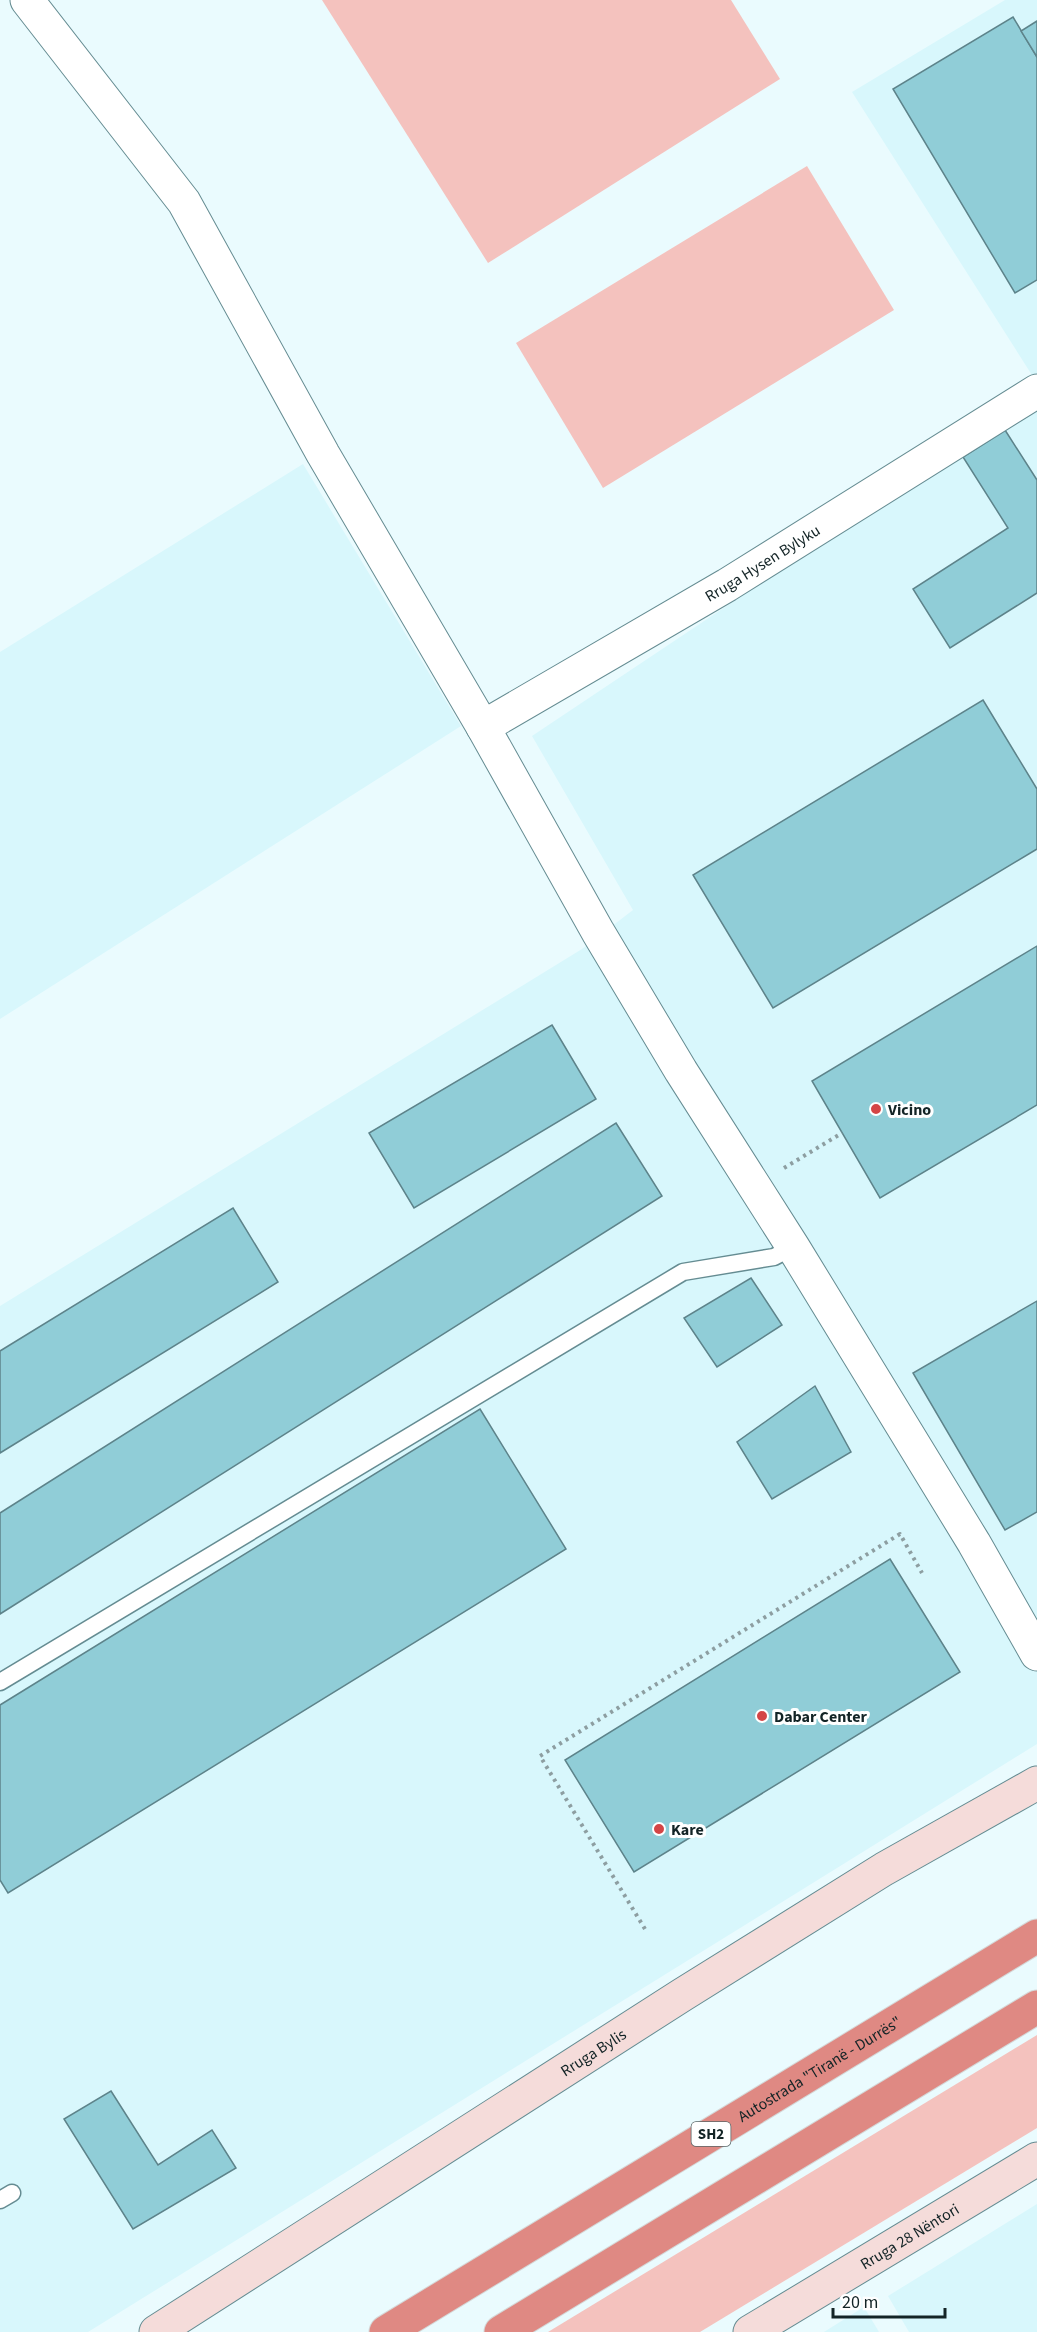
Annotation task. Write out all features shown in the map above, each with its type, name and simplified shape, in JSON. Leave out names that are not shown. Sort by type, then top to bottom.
[{"type":"highway","name":"Autostrada \"Tiranë - Durrës\"","points":[[386,2332],[1037,1936]]},
{"type":"highway","points":[[501,2332],[1037,2007]]},
{"type":"main road","name":"Rruga Bylis","points":[[156,2332],[712,1976],[884,1869],[1037,1783]]},
{"type":"main road","name":"Rruga 28 Nëntori","points":[[750,2332],[785,2323],[1037,2159]]},
{"type":"street","points":[[27,0],[184,202],[323,454],[483,727],[598,933],[974,1543],[1037,1654]]},
{"type":"street","name":"Rruga Hysen Bylyku","points":[[483,727],[727,585],[1037,391]]},
{"type":"lane","points":[[0,1682],[683,1272],[774,1257],[793,1247]]},
{"type":"path","points":[[754,1186],[842,1133]]},
{"type":"path","points":[[645,1929],[540,1756],[900,1534],[922,1573]]},
{"type":"shaded area","points":[[322,0],[731,0],[780,79],[488,263]]},
{"type":"shaded area","points":[[1005,0],[1037,0],[1037,383],[852,92]]},
{"type":"shaded area","points":[[807,166],[894,310],[603,488],[516,343]]},
{"type":"shaded area","points":[[1037,402],[1037,1744],[88,2332],[0,2332],[0,1306],[582,949],[633,910],[532,736],[957,452]]},
{"type":"shaded area","points":[[303,464],[461,726],[0,1019],[0,652]]},
{"type":"shaded area","points":[[1037,2035],[1037,2128],[700,2332],[548,2332]]},
{"type":"shaded area","points":[[1037,2204],[1037,2332],[909,2332],[888,2296]]},
{"type":"shaded area","points":[[864,2307],[879,2332],[824,2332]]},
{"type":"building","points":[[1013,17],[1037,57],[1037,280],[1015,293],[893,89]]},
{"type":"building","points":[[1037,21],[1037,57],[1021,31]]},
{"type":"building","points":[[1005,430],[1037,480],[1037,593],[950,648],[913,589],[1008,528],[963,457]]},
{"type":"building","points":[[983,700],[1037,789],[1037,849],[773,1008],[693,875]]},
{"type":"building","points":[[1037,946],[1037,1105],[880,1198],[812,1081]]},
{"type":"building","points":[[552,1025],[596,1099],[414,1208],[369,1133]]},
{"type":"building","points":[[616,1123],[662,1196],[0,1614],[0,1513]]},
{"type":"building","points":[[233,1208],[278,1282],[0,1453],[0,1351]]},
{"type":"building","points":[[751,1278],[782,1325],[717,1367],[684,1318]]},
{"type":"building","points":[[1037,1301],[1037,1512],[1005,1530],[913,1373]]},
{"type":"building","points":[[815,1386],[851,1452],[772,1499],[737,1442]]},
{"type":"building","points":[[480,1409],[566,1549],[8,1893],[0,1880],[0,1705]]},
{"type":"building","name":"Dabar Center","points":[[890,1559],[960,1672],[634,1872],[565,1760]]},
{"type":"building","points":[[111,2091],[158,2165],[212,2130],[236,2168],[133,2229],[64,2119]]},
{"type":"place","name":"Vicino","points":[[876,1109]]},
{"type":"place","name":"Dabar Center","points":[[762,1716]]},
{"type":"place","name":"Kare","points":[[659,1829]]}]
